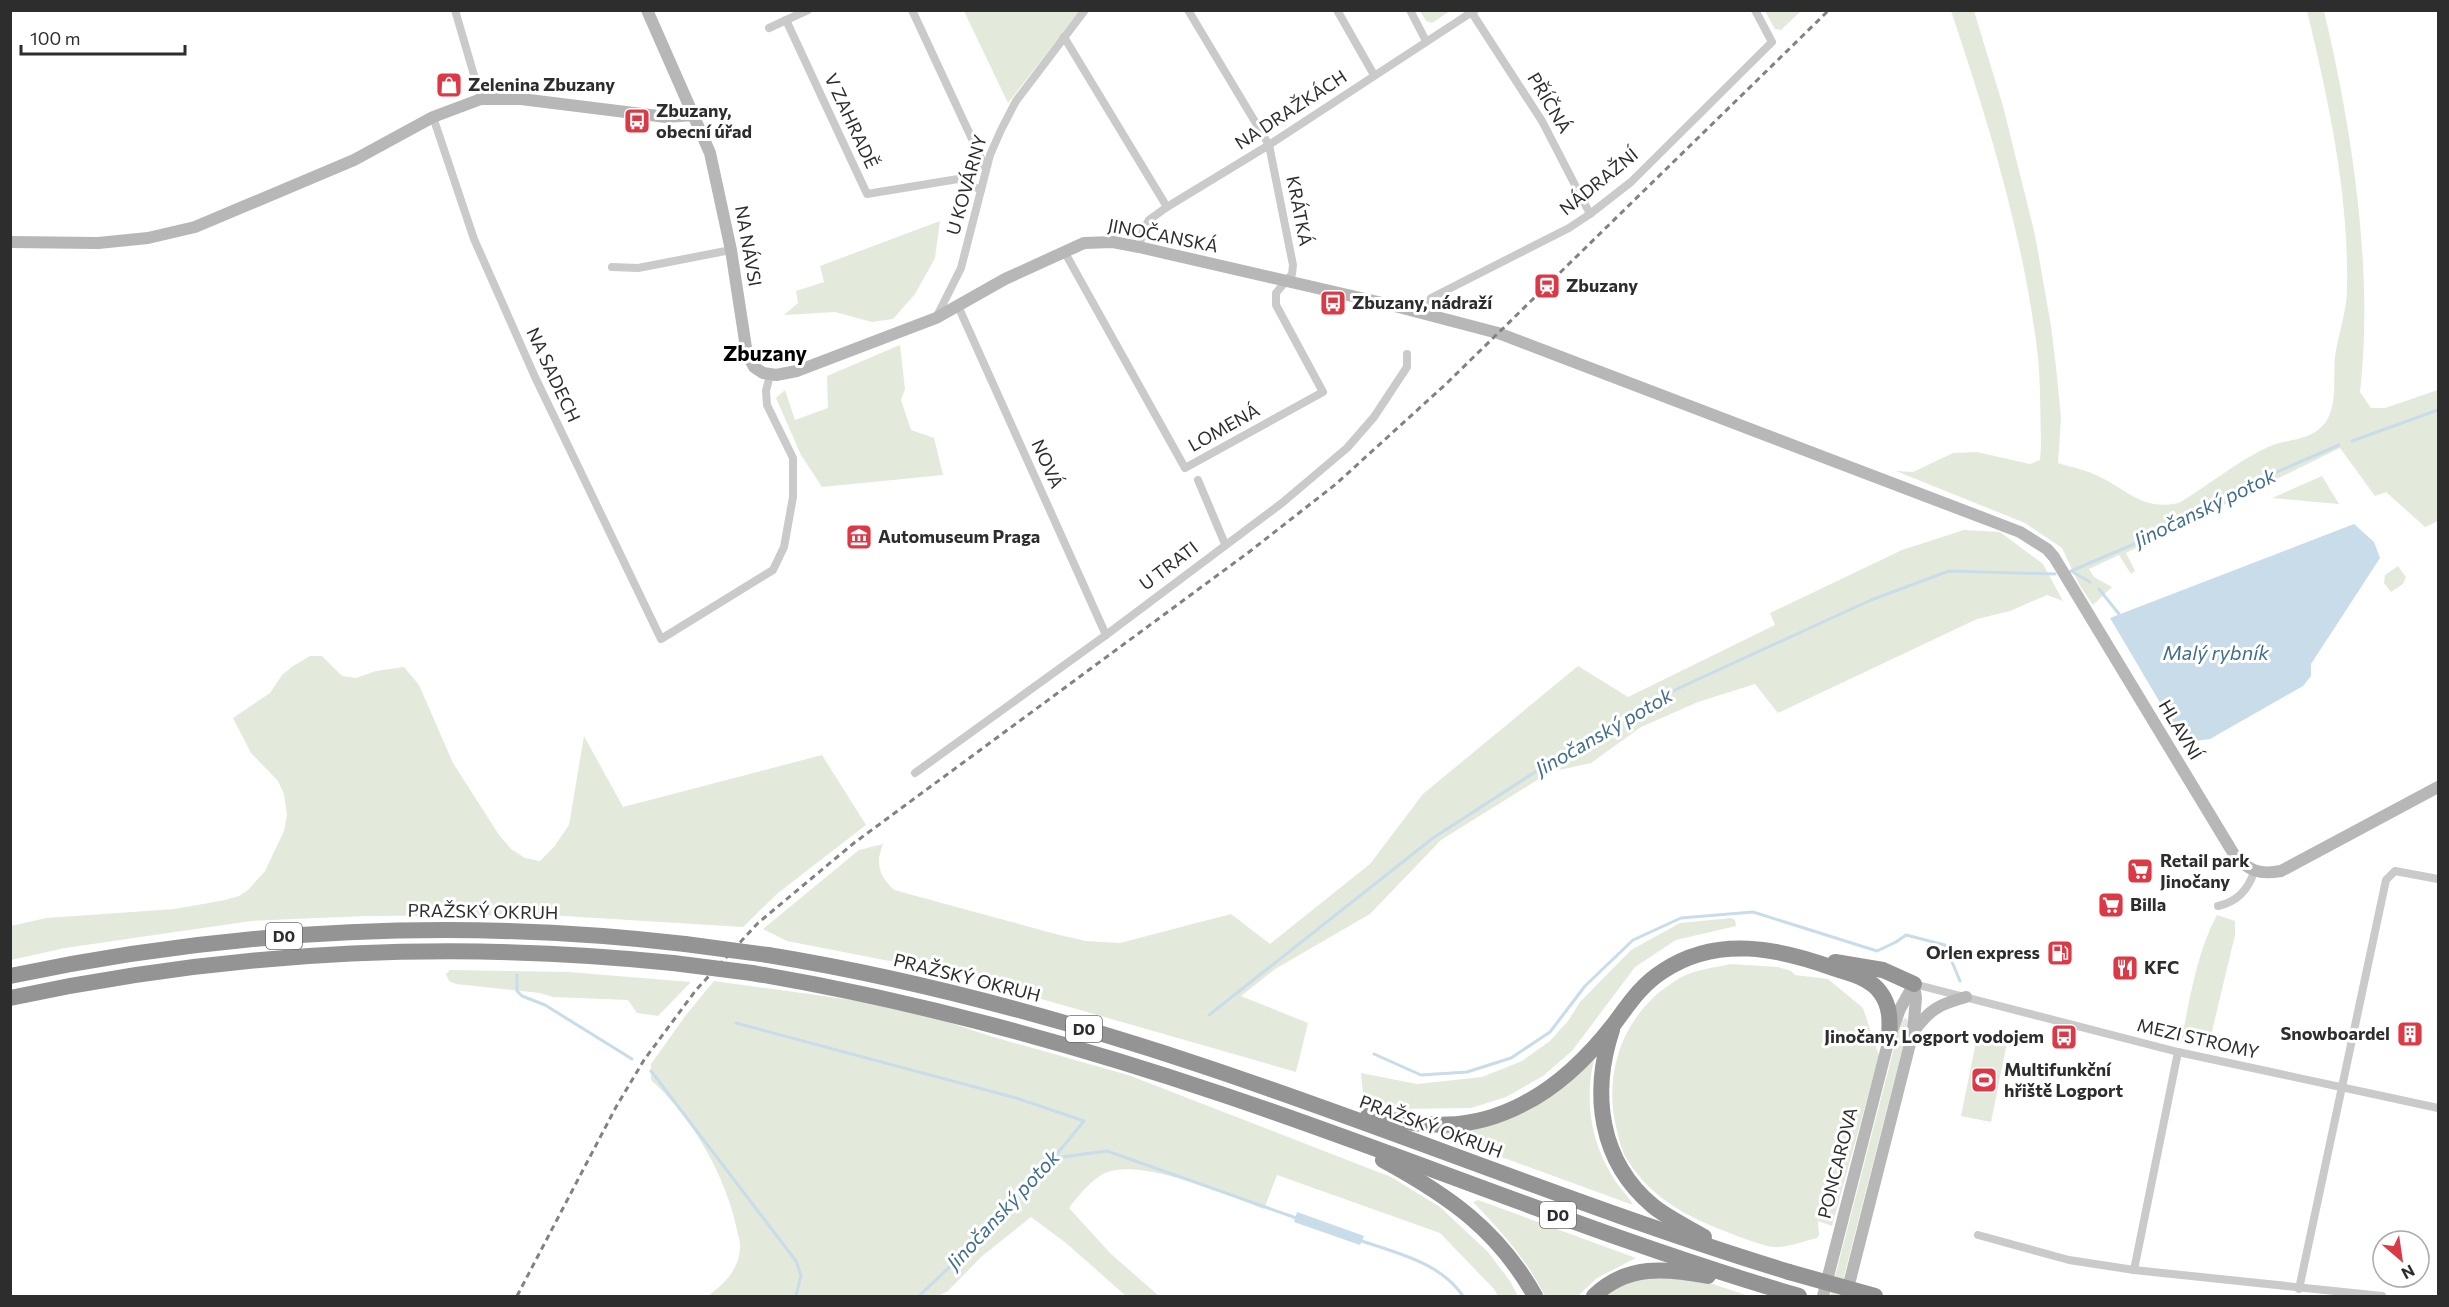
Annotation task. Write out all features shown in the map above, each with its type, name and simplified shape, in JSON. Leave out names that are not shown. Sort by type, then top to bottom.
[{"type":"highway","name":"PRAŽSKÝ OKRUH","points":[[10,976],[111,957],[199,945],[344,932],[517,931],[606,936],[768,955],[887,977],[1012,1008],[1153,1050],[1748,1259],[1875,1296]]},
{"type":"highway","points":[[1320,1107],[1422,1125],[1455,1125],[1478,1121],[1522,1105],[1555,1084],[1588,1054],[1632,997],[1656,976],[1672,965],[1702,953],[1723,949],[1754,948],[1816,962],[1872,984],[1884,998],[1890,1015],[1889,1039]]},
{"type":"highway","name":"D0","points":[[10,998],[166,970],[253,960],[341,953],[430,950],[525,952],[673,963],[752,973],[885,998],[1000,1026],[1132,1065],[1335,1134],[1628,1240],[1791,1294]]},
{"type":"highway","points":[[1816,962],[1869,966],[1914,984]]},
{"type":"highway","points":[[1852,975],[1892,984],[1914,984]]},
{"type":"highway","points":[[1614,1023],[1604,1059],[1600,1103],[1608,1140],[1618,1163],[1638,1191],[1658,1210],[1748,1259]]},
{"type":"highway","points":[[1335,1134],[1432,1188],[1470,1215],[1507,1253],[1535,1296]]},
{"type":"highway","points":[[1594,1296],[1609,1284],[1627,1275],[1659,1269],[1682,1271],[1791,1294]]},
{"type":"street","points":[[455,10],[481,99]]},
{"type":"street","name":"NA NÁVSI","points":[[647,10],[694,115],[714,167],[731,250],[747,354],[754,367],[770,375]]},
{"type":"street","points":[[770,28],[808,10]]},
{"type":"street","points":[[912,10],[987,170]]},
{"type":"street","name":"U KOVÁRNY","points":[[936,318],[961,268],[990,155],[1016,101],[1085,10]]},
{"type":"street","name":"KRÁTKÁ","points":[[1188,10],[1269,145],[1293,266],[1292,274],[1285,280]]},
{"type":"street","points":[[1337,10],[1374,75]]},
{"type":"street","points":[[1410,10],[1426,42]]},
{"type":"street","name":"NÁDRAŽNÍ","points":[[1424,313],[1431,298],[1569,228],[1631,182],[1772,42],[1755,10]]},
{"type":"street","name":"NA DRAŽKÁCH","points":[[1139,247],[1143,231],[1149,220],[1167,207],[1269,145],[1473,12]]},
{"type":"street","name":"PŘÍČNÁ","points":[[1473,12],[1542,121],[1590,214]]},
{"type":"street","name":"V ZAHRADĚ","points":[[786,20],[867,194],[958,179],[981,189]]},
{"type":"street","points":[[1064,37],[1167,207]]},
{"type":"street","points":[[10,242],[98,243],[148,238],[195,227],[354,160],[434,117],[481,99],[521,99],[666,117],[694,115]]},
{"type":"street","name":"NA SADECH","points":[[434,117],[474,239],[535,377],[661,639],[773,570],[784,547],[793,497],[793,458],[767,405],[766,391],[770,375]]},
{"type":"street","name":"JINOČANSKÁ","points":[[770,375],[797,371],[936,318],[1005,279],[1064,250],[1084,243],[1102,241],[1139,247],[1424,313],[1498,333],[1530,345]]},
{"type":"street","points":[[612,267],[638,268],[731,250]]},
{"type":"street","name":"LOMENÁ","points":[[1064,250],[1185,468],[1323,392],[1276,305],[1276,293],[1285,280]]},
{"type":"street","name":"NOVÁ","points":[[958,306],[1106,635]]},
{"type":"street","name":"HLAVNÍ","points":[[1530,345],[2020,532],[2047,549],[2235,856],[2254,872]]},
{"type":"street","name":"U TRATI","points":[[915,773],[1106,635],[1282,503],[1347,447],[1374,417],[1407,367],[1407,354]]},
{"type":"street","points":[[1198,480],[1225,544]]},
{"type":"street","points":[[2218,906],[2237,898],[2246,889],[2254,872],[2281,871],[2439,787]]},
{"type":"street","points":[[2299,1289],[2386,880],[2395,872],[2439,879]]},
{"type":"street","points":[[1846,1296],[1914,1032],[1916,998],[1914,984]]},
{"type":"street","name":"MEZI STROMY","points":[[1914,984],[2178,1052],[2439,1108]]},
{"type":"street","name":"PONCAROVA","points":[[1823,1296],[1889,1039],[1900,1009],[1914,984]]},
{"type":"street","points":[[1914,1032],[1932,1010],[1950,1001],[1966,998]]},
{"type":"street","points":[[2134,1270],[2178,1052]]},
{"type":"street","points":[[1978,1235],[2069,1260],[2134,1270],[2382,1296]]},
{"type":"green space","points":[[964,11],[1080,11],[1008,103]]},
{"type":"green space","points":[[1420,11],[1450,11],[1432,23],[1426,21]]},
{"type":"green space","points":[[1765,11],[1801,11],[1781,30],[1775,29]]},
{"type":"green space","points":[[1951,11],[1974,11],[2003,106],[2035,235],[2056,367],[2061,418],[2058,463],[2093,474],[2145,502],[2166,505],[2179,503],[2268,447],[2313,434],[2325,423],[2332,408],[2335,357],[2347,298],[2347,254],[2336,149],[2307,11],[2324,11],[2343,103],[2358,200],[2364,298],[2364,346],[2360,392],[2371,408],[2385,408],[2438,390],[2438,521],[2425,527],[2386,492],[2375,496],[2340,448],[2126,553],[2135,571],[2131,574],[2119,555],[2089,569],[2094,577],[2112,587],[2093,605],[2080,586],[2062,548],[2025,523],[1896,471],[1913,472],[1953,453],[1977,452],[2030,464],[2040,460],[2038,354],[2030,299],[2012,215],[1990,133]]},
{"type":"green space","points":[[940,221],[935,258],[915,294],[893,319],[872,322],[835,312],[784,315],[798,303],[796,291],[824,282],[820,266]]},
{"type":"green space","points":[[900,345],[905,389],[901,400],[911,430],[934,438],[943,475],[822,487],[801,455],[776,398],[785,390],[795,420],[828,408],[827,376]]},
{"type":"green space","points":[[2322,476],[2339,504],[2272,498]]},
{"type":"green space","points":[[1964,530],[2000,532],[2043,564],[2063,601],[2047,595],[2010,611],[1977,619],[1778,713],[1755,684],[1698,702],[1641,727],[1591,763],[1550,772],[1441,840],[1370,914],[1275,969],[1241,996],[1308,1023],[1296,1072],[951,973],[787,941],[763,929],[859,850],[883,844],[879,857],[880,869],[885,880],[894,890],[1059,935],[1086,941],[1120,943],[1231,914],[1270,944],[1370,864],[1423,794],[1578,666],[1628,697],[1775,625],[1770,613],[1902,550]]},
{"type":"green space","points":[[2398,566],[2406,577],[2403,584],[2391,592],[2384,583],[2385,575]]},
{"type":"green space","points":[[310,656],[322,656],[342,676],[356,678],[376,671],[404,667],[419,685],[453,763],[499,835],[511,849],[525,858],[540,861],[554,847],[569,825],[584,736],[623,807],[822,755],[866,825],[778,893],[743,927],[547,915],[364,916],[251,921],[65,948],[11,960],[11,926],[46,918],[175,909],[225,900],[239,896],[248,890],[265,871],[284,831],[287,815],[284,794],[278,781],[251,753],[233,718],[270,693],[282,675]]},
{"type":"green space","points":[[2217,915],[2235,921],[2235,935],[2208,1048],[2181,1042],[2199,961]]},
{"type":"green space","points":[[1731,918],[1735,920],[1736,926],[1676,940],[1635,967],[1572,1051],[1543,1076],[1506,1097],[1471,1108],[1395,1109],[1376,1105],[1363,1094],[1361,1073],[1417,1084],[1482,1077],[1522,1061],[1550,1041],[1568,1021],[1580,1002],[1631,950],[1680,923]]},
{"type":"green space","points":[[1731,964],[1778,967],[1791,971],[1795,975],[1828,979],[1863,1008],[1879,1056],[1832,1226],[1818,1221],[1819,1235],[1817,1238],[1787,1246],[1772,1247],[1747,1240],[1703,1222],[1667,1202],[1646,1184],[1628,1161],[1616,1127],[1613,1085],[1616,1064],[1630,1026],[1657,994],[1681,977]]},
{"type":"green space","points":[[450,970],[568,972],[691,982],[658,1016],[637,1013],[628,1000],[553,997],[540,993],[456,984],[449,981],[446,974]]},
{"type":"green space","points":[[714,981],[903,1007],[990,1036],[1128,1075],[1391,1177],[1440,1207],[1488,1252],[1510,1281],[1518,1296],[1498,1296],[1440,1233],[1277,1175],[1264,1209],[1184,1180],[1140,1170],[1120,1169],[1105,1173],[1095,1179],[1069,1208],[1111,1254],[1159,1296],[1126,1296],[1066,1243],[1031,1217],[981,1257],[948,1291],[938,1296],[708,1296],[720,1287],[734,1270],[740,1246],[737,1230],[725,1189],[716,1169],[680,1111],[651,1080],[651,1064]]},
{"type":"green space","points":[[1906,1018],[1909,1023],[1839,1296],[1830,1296],[1901,1021]]},
{"type":"green space","name":"Multifunkční hřiště Logport","points":[[1977,1037],[2007,1043],[1991,1122],[1961,1116]]},
{"type":"green space","points":[[1592,1059],[1594,1060],[1590,1106],[1595,1136],[1606,1165],[1633,1205],[1441,1135],[1442,1132],[1461,1131]]},
{"type":"green space","points":[[1478,1200],[1636,1258],[1597,1278],[1578,1296],[1545,1296],[1513,1246],[1473,1202]]},
{"type":"green space","points":[[1654,1276],[1707,1282],[1749,1296],[1605,1296],[1619,1285]]},
{"type":"water","name":"Malý rybník","points":[[2354,524],[2374,542],[2380,558],[2311,664],[2311,676],[2303,686],[2210,739],[2188,742],[2181,738],[2110,618]]},
{"type":"water","points":[[1297,1212],[1364,1236],[1360,1245],[1294,1222]]},
{"type":"waterway","name":"Jinočanský potok","points":[[2352,441],[2438,410]]},
{"type":"waterway","name":"Jinočanský potok","points":[[2071,571],[2146,539],[2233,491],[2339,445]]},
{"type":"waterway","name":"Jinočanský potok","points":[[1209,1015],[1433,838],[1583,741],[1679,688],[1871,600],[1949,571],[2055,574]]},
{"type":"waterway","points":[[2071,571],[2090,582]]},
{"type":"waterway","points":[[2099,589],[2119,614]]},
{"type":"waterway","points":[[1374,1054],[1421,1075],[1467,1072],[1511,1058],[1550,1032],[1585,986],[1633,940],[1681,918],[1753,912],[1877,951],[1906,935],[1945,945],[1960,981]]},
{"type":"waterway","points":[[517,975],[517,991],[522,996],[545,1005],[632,1059]]},
{"type":"waterway","points":[[736,1023],[1016,1098],[1084,1121],[1005,1212],[919,1296]]},
{"type":"waterway","points":[[651,1071],[796,1261],[801,1275],[796,1296]]},
{"type":"waterway","points":[[1055,1158],[1107,1151],[1299,1219]]},
{"type":"waterway","points":[[1359,1240],[1402,1254],[1430,1267],[1453,1284],[1463,1296]]},
{"type":"railway","points":[[517,1296],[616,1107],[644,1060],[696,990],[758,923],[854,843],[1249,552],[1336,484],[1447,383],[1829,10]]},
{"type":"place","name":"Zelenina Zbuzany","points":[[449,85]]},
{"type":"place","name":"Zbuzany, obecní úřad","points":[[637,121]]},
{"type":"place","name":"Zbuzany","points":[[1547,286]]},
{"type":"place","name":"Zbuzany, nádraží","points":[[1333,303]]},
{"type":"place","name":"Automuseum Praga","points":[[859,537]]},
{"type":"place","name":"Retail park Jinočany","points":[[2140,871]]},
{"type":"place","name":"Billa","points":[[2111,905]]},
{"type":"place","name":"Orlen express","points":[[2060,953]]},
{"type":"place","name":"KFC","points":[[2125,968]]},
{"type":"place","name":"Snowboardel","points":[[2410,1034]]},
{"type":"place","name":"Jinočany, Logport vodojem","points":[[2064,1037]]},
{"type":"place","name":"Multifunkční hřiště Logport","points":[[1984,1080]]},
{"type":"district","name":"Zbuzany","points":[[765,354]]}]
